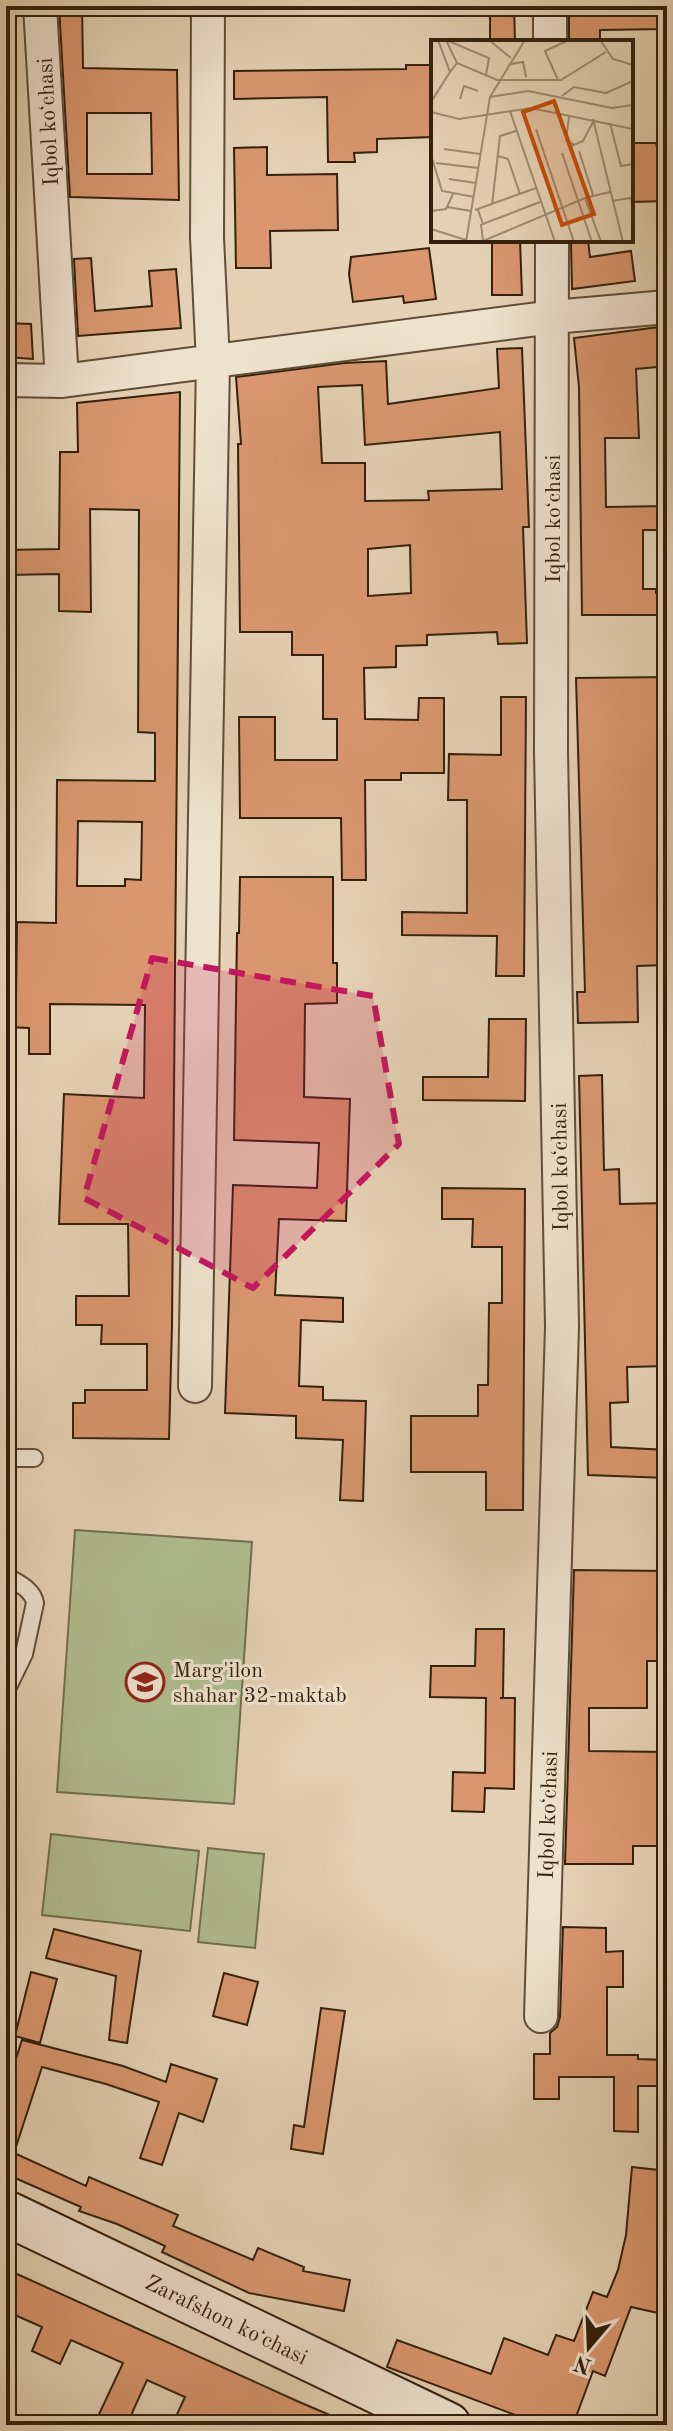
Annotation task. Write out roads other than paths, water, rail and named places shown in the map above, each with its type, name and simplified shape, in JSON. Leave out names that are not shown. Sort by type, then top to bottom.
[{"type":"main road","name":"Zarafshon koʻchasi","points":[[6,2213],[448,2425]]},
{"type":"street","name":"Iqbol koʻchasi","points":[[40,6],[62,381]]},
{"type":"street","points":[[195,1386],[213,362],[207,238],[208,6]]},
{"type":"street","points":[[550,6],[550,40]]},
{"type":"street","name":"Iqbol koʻchasi","points":[[541,2016],[562,1327],[551,752],[552,242]]},
{"type":"street","points":[[6,380],[62,381],[553,317],[667,307]]},
{"type":"lane","points":[[6,1458],[34,1458]]},
{"type":"lane","points":[[6,1576],[30,1591],[35,1603],[24,1654],[6,1691]]},
{"type":"place","name":"Marg'ilon shahar 32-maktab","points":[[145,1682]]}]
